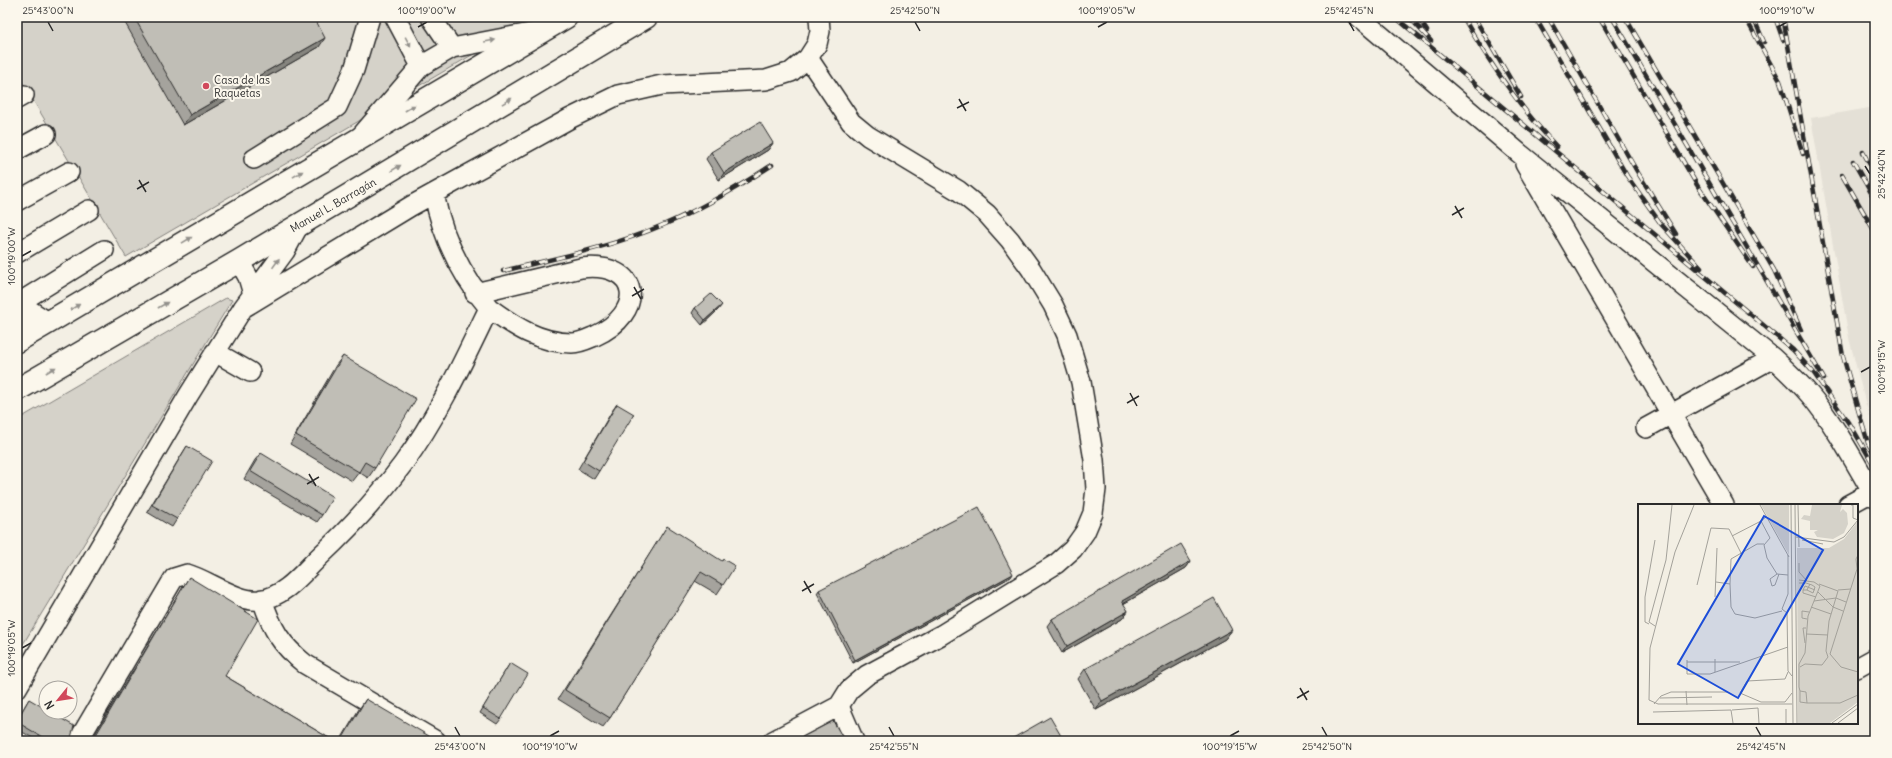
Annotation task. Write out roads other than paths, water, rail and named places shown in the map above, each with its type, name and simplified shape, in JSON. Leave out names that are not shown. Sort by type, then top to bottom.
[{"type":"highway","points":[[19,317],[48,322],[566,17]]},
{"type":"highway","name":"Manuel L. Barragán","points":[[17,390],[239,261],[300,223],[646,17]]},
{"type":"lane","points":[[254,159],[337,107],[354,70],[370,17]]},
{"type":"lane","points":[[395,17],[421,66]]},
{"type":"lane","points":[[431,17],[452,48]]},
{"type":"lane","points":[[248,301],[569,118],[618,95],[662,85],[766,80],[791,72],[808,58],[817,44],[820,31],[819,17]]},
{"type":"lane","points":[[1359,17],[1519,153],[1773,358],[1796,380],[1835,429],[1873,495],[1850,504]]},
{"type":"lane","points":[[359,138],[421,66],[452,48],[543,30]]},
{"type":"lane","points":[[773,741],[839,706],[849,690],[867,675],[941,635],[1056,564],[1073,549],[1085,532],[1093,513],[1096,489],[1094,460],[1081,382],[1067,335],[1053,305],[1031,270],[1010,240],[987,214],[959,191],[868,136],[850,122],[808,58]]},
{"type":"lane","points":[[17,150],[46,134]]},
{"type":"lane","points":[[1519,153],[1723,504]]},
{"type":"lane","points":[[17,201],[68,172]]},
{"type":"lane","points":[[434,194],[438,216],[446,239],[476,293],[489,308],[513,325],[534,336],[549,340],[574,343],[600,334],[616,323],[629,306],[631,299],[630,290],[620,274],[612,270],[598,267],[581,268],[476,293]]},
{"type":"lane","points":[[17,252],[89,210]]},
{"type":"lane","points":[[17,688],[215,352],[248,301],[285,251],[300,223]]},
{"type":"lane","points":[[19,317],[104,250]]},
{"type":"lane","points":[[239,261],[248,277],[248,301]]},
{"type":"lane","points":[[78,741],[174,578],[187,574],[240,597],[250,600],[262,600],[284,590],[358,520],[404,463],[434,415],[462,365],[489,308]]},
{"type":"lane","points":[[19,317],[48,322]]},
{"type":"lane","points":[[215,352],[250,372]]},
{"type":"lane","points":[[1646,428],[1773,358]]},
{"type":"lane","points":[[262,600],[276,635],[293,654],[305,664],[436,741]]},
{"type":"lane","points":[[1858,667],[1875,658]]},
{"type":"lane","points":[[839,706],[854,741]]},
{"type":"railway","points":[[1395,17],[1793,350],[1813,372],[1852,428]]},
{"type":"railway","points":[[1409,17],[1431,41]]},
{"type":"railway","points":[[1418,17],[1427,31]]},
{"type":"railway","points":[[1463,17],[1506,85],[1530,117],[1557,147]]},
{"type":"railway","points":[[1474,17],[1521,97]]},
{"type":"railway","points":[[1535,17],[1627,176],[1661,224],[1701,268]]},
{"type":"railway","points":[[1548,17],[1635,168],[1676,234]]},
{"type":"railway","points":[[1599,17],[1697,185],[1753,267]]},
{"type":"railway","points":[[1612,17],[1824,379]]},
{"type":"railway","points":[[1625,17],[1774,270],[1801,330]]},
{"type":"railway","points":[[1745,17],[1780,81],[1803,154]]},
{"type":"railway","points":[[1753,17],[1764,42]]},
{"type":"railway","points":[[1775,17],[1783,40]]},
{"type":"railway","points":[[1783,17],[1843,356],[1868,443],[1875,455]]},
{"type":"railway","points":[[1863,152],[1875,174]]},
{"type":"railway","points":[[1853,161],[1875,200]]},
{"type":"railway","points":[[503,271],[604,246],[644,233],[705,205],[772,165]]},
{"type":"railway","points":[[1842,175],[1875,232]]},
{"type":"railway","points":[[1850,424],[1875,467]]},
{"type":"place","name":"Casa de las Raquetas","points":[[206,86]]}]
